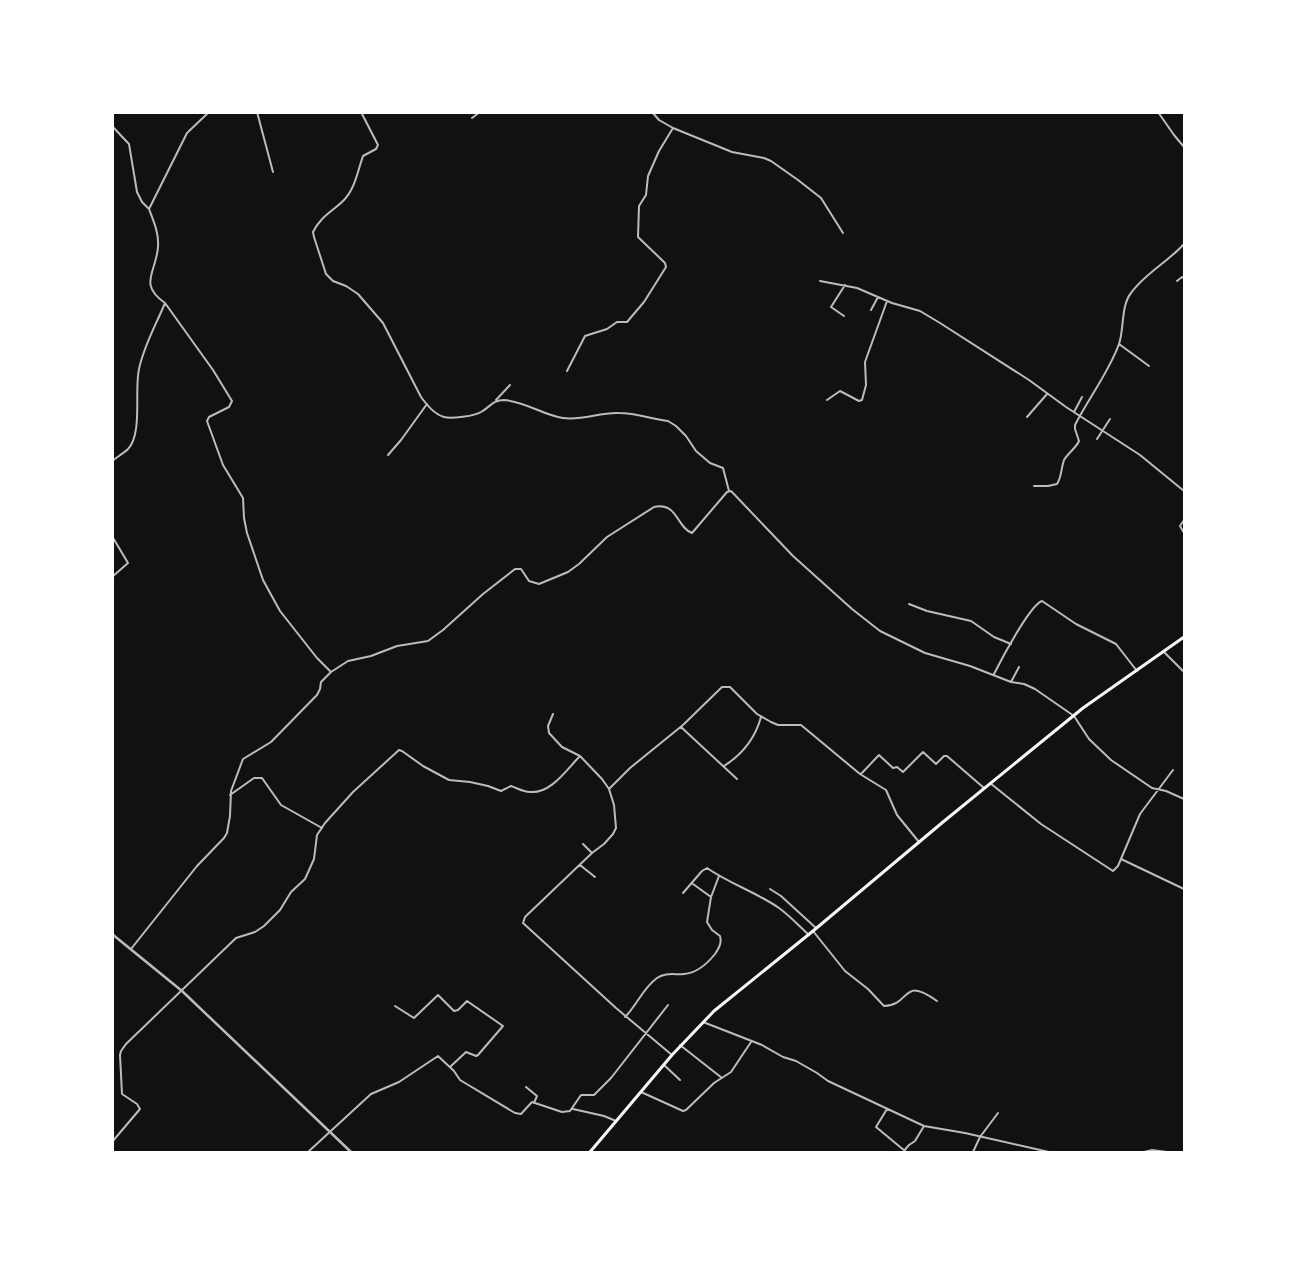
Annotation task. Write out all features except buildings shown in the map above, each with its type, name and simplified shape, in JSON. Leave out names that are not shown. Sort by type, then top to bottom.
[{"type":"highway","points":[[590,1152],[702,1021],[1074,716],[1184,637]]},
{"type":"street","points":[[149,209],[187,133],[209,112]]},
{"type":"street","points":[[257,112],[273,172]]},
{"type":"street","points":[[362,112],[378,145],[376,149],[363,156],[354,183],[346,199],[318,222],[313,232],[326,274],[333,281],[346,286],[358,294],[383,323],[421,397],[433,412],[451,418],[477,414],[494,402],[510,385]]},
{"type":"street","points":[[472,118],[480,112]]},
{"type":"street","points":[[652,112],[658,120],[673,128],[732,152],[771,161],[820,198],[843,233]]},
{"type":"street","points":[[1158,112],[1184,146]]},
{"type":"street","points":[[112,126],[129,144],[137,192],[142,202],[149,209],[157,231],[158,247],[150,283],[154,295],[165,303],[213,370],[232,401],[231,405],[209,418],[208,421],[223,465],[243,498],[247,533],[263,580],[280,611],[317,658],[331,672]]},
{"type":"street","points":[[567,371],[585,336],[607,329],[617,322],[627,322],[644,302],[666,267],[665,263],[638,238],[638,224],[639,206],[646,195],[650,170],[673,128]]},
{"type":"street","points":[[1034,486],[1055,486],[1059,482],[1064,460],[1080,441],[1075,428],[1119,344],[1127,299],[1130,293],[1151,273],[1175,255],[1184,244]]},
{"type":"street","points":[[1177,282],[1184,278]]},
{"type":"street","points":[[820,281],[857,288],[920,312],[940,323],[979,346],[1047,394],[1140,454],[1184,491]]},
{"type":"street","points":[[844,316],[831,307],[845,285]]},
{"type":"street","points":[[871,310],[878,297]]},
{"type":"street","points":[[827,400],[840,391],[859,401],[862,400],[866,386],[865,362],[887,301]]},
{"type":"street","points":[[112,461],[128,448],[132,442],[137,415],[139,370],[149,336],[165,303]]},
{"type":"street","points":[[1119,344],[1149,366]]},
{"type":"street","points":[[1027,417],[1047,394]]},
{"type":"street","points":[[1074,412],[1082,396]]},
{"type":"street","points":[[494,402],[505,400],[518,403],[563,418],[577,419],[618,412],[668,421],[686,436],[696,451],[710,463],[722,468],[729,491],[793,556],[876,628],[894,639],[925,653],[970,666],[1010,682],[1024,684],[1035,689],[1074,716],[1089,738],[1111,760],[1157,790],[1166,791],[1184,799]]},
{"type":"street","points":[[388,455],[427,404]]},
{"type":"street","points":[[1097,439],[1110,419]]},
{"type":"street","points":[[131,949],[197,866],[224,838],[230,816],[230,795],[244,758],[271,742],[317,695],[320,689],[320,682],[331,672],[348,661],[371,656],[396,646],[428,640],[443,630],[477,599],[515,569],[521,569],[529,581],[539,584],[568,572],[607,537],[654,507],[667,507],[688,532],[692,533],[729,491]]},
{"type":"street","points":[[1184,520],[1180,526],[1184,532]]},
{"type":"street","points":[[112,536],[128,562],[126,567],[112,577]]},
{"type":"street","points":[[994,674],[1035,606],[1038,602],[1042,601],[1076,624],[1116,644],[1137,671]]},
{"type":"street","points":[[909,604],[927,611],[971,621],[994,637],[1011,644]]},
{"type":"street","points":[[1164,652],[1184,672]]},
{"type":"street","points":[[1010,682],[1018,667]]},
{"type":"street","points":[[609,789],[630,768],[681,726],[722,687],[730,687],[762,716],[778,725],[801,725],[860,774],[886,790],[897,815],[918,842]]},
{"type":"street","points":[[553,714],[548,726],[549,733],[562,747],[580,756],[609,789],[615,812],[616,828],[610,839],[592,853],[525,917],[523,923],[646,1034],[672,1055]]},
{"type":"street","points":[[724,766],[737,758],[748,746],[762,716]]},
{"type":"street","points":[[681,726],[737,779]]},
{"type":"street","points":[[112,1142],[140,1109],[137,1104],[122,1094],[121,1051],[134,1036],[236,938],[255,932],[280,910],[291,892],[305,879],[314,858],[318,835],[322,828],[353,792],[399,750],[449,780],[470,782],[501,791],[511,786],[528,792],[547,787],[560,777],[580,756]]},
{"type":"street","points":[[860,774],[879,755],[890,766],[893,768],[897,767],[903,772],[923,752],[936,764],[946,756],[984,788]]},
{"type":"street","points":[[990,783],[1040,824],[1109,870],[1115,870],[1140,814],[1173,770]]},
{"type":"street","points":[[230,795],[254,778],[262,778],[280,805],[322,828]]},
{"type":"street","points":[[583,844],[592,853]]},
{"type":"street","points":[[1121,858],[1184,890]]},
{"type":"street","points":[[580,865],[595,877]]},
{"type":"street","points":[[683,893],[706,868],[732,884],[753,892],[780,908],[809,935]]},
{"type":"street","points":[[626,1016],[640,996],[658,978],[669,974],[683,974],[698,970],[715,954],[720,946],[721,938],[708,924],[711,897],[719,876]]},
{"type":"street","points":[[693,884],[711,897]]},
{"type":"street","points":[[770,888],[816,928]]},
{"type":"street","points":[[812,931],[845,971],[868,989],[884,1006],[898,1001],[914,990],[921,990],[937,1001]]},
{"type":"street","points":[[112,934],[182,991],[351,1152]]},
{"type":"street","points":[[395,1006],[414,1018],[438,995],[454,1011],[458,1010],[466,1001],[503,1026],[478,1055],[466,1052],[450,1067]]},
{"type":"street","points":[[308,1152],[374,1092],[400,1082],[438,1056],[460,1080],[515,1113],[521,1114],[531,1103],[562,1112],[570,1111],[581,1095],[592,1096],[611,1078],[668,1005]]},
{"type":"street","points":[[702,1021],[796,1062],[828,1081],[924,1126],[1049,1152]]},
{"type":"street","points":[[641,1092],[683,1111],[686,1110],[710,1086],[732,1072],[751,1042]]},
{"type":"street","points":[[680,1045],[722,1078]]},
{"type":"street","points":[[664,1065],[680,1080]]},
{"type":"street","points":[[526,1087],[537,1096],[534,1103]]},
{"type":"street","points":[[572,1109],[604,1116],[616,1121]]},
{"type":"street","points":[[887,1109],[876,1127],[904,1152],[915,1141],[924,1126]]},
{"type":"street","points":[[973,1152],[980,1137],[998,1113]]},
{"type":"street","points":[[1144,1152],[1152,1150],[1167,1152]]}]
